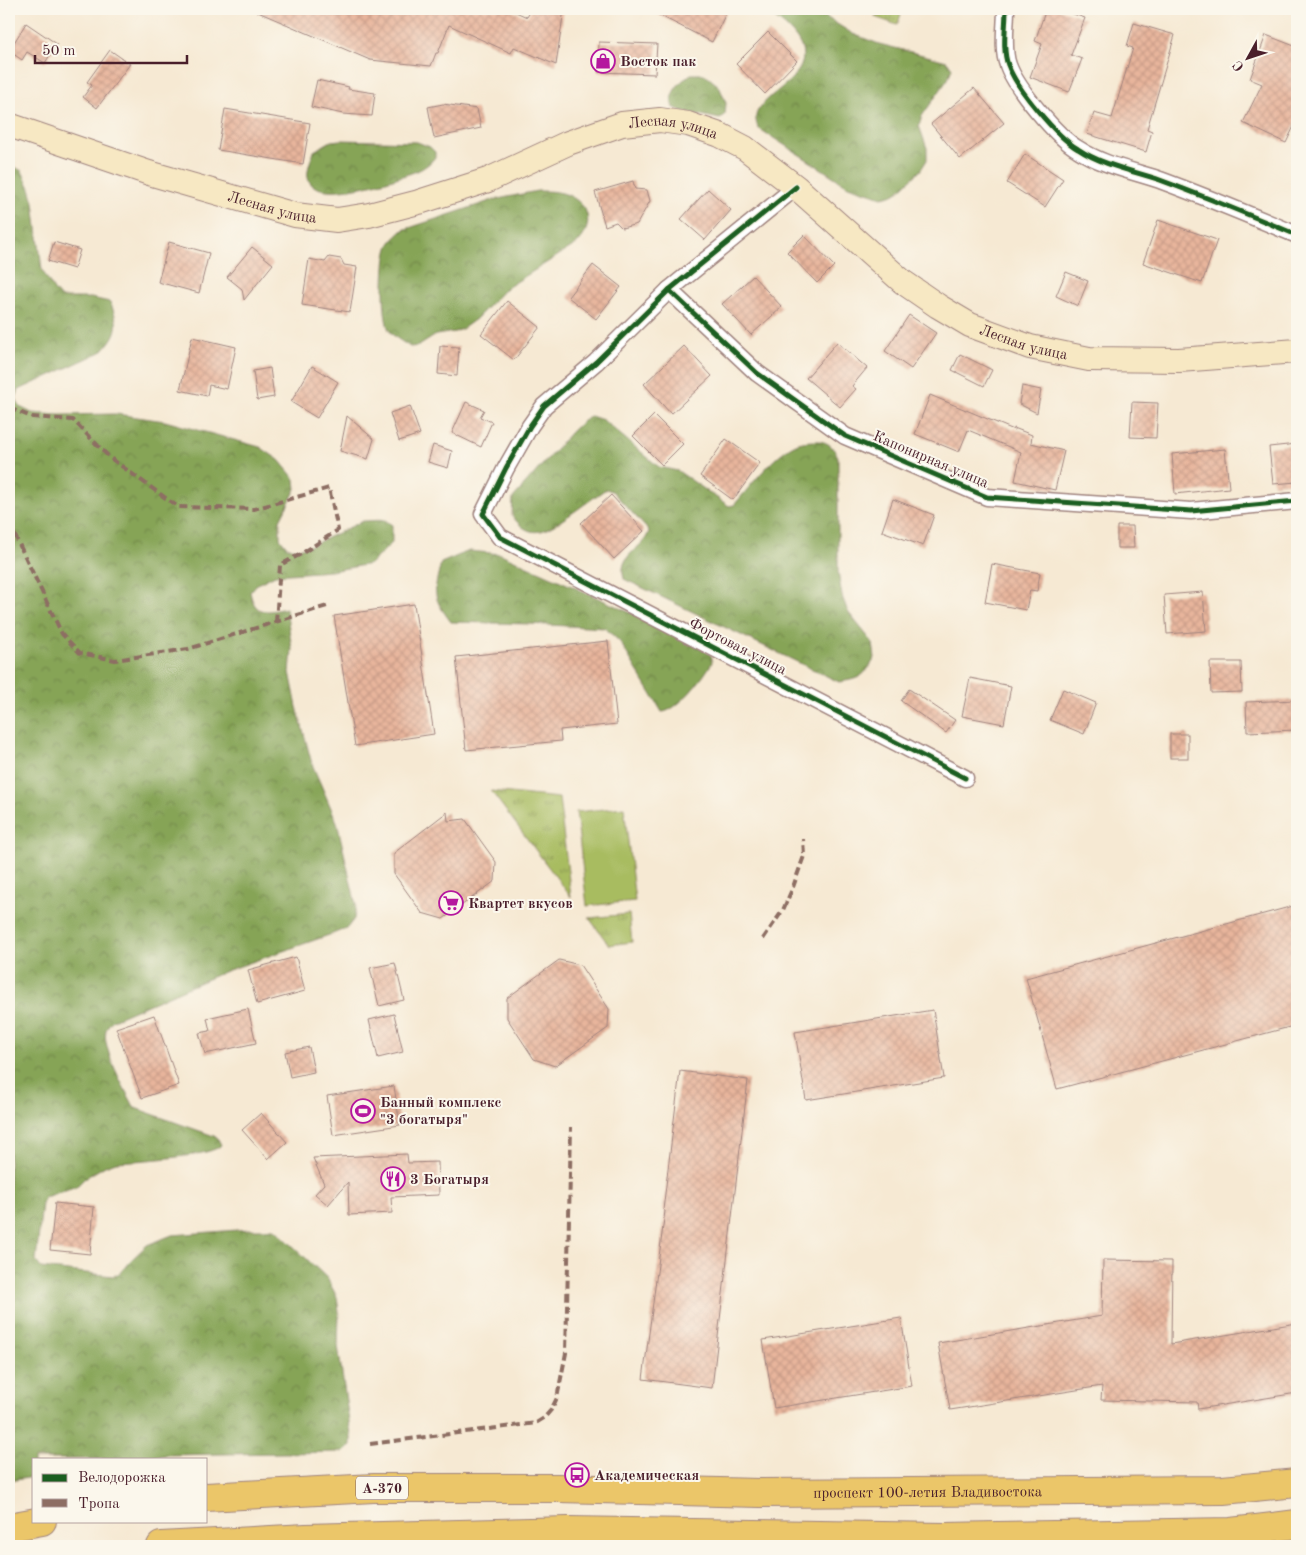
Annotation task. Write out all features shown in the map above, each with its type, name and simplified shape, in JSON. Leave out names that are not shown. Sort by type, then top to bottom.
[{"type":"highway","name":"проспект 100-летия Владивостока","points":[[208,1497],[374,1488],[558,1488],[760,1493],[1223,1490],[1297,1483]]},
{"type":"highway","points":[[9,1527],[36,1522]]},
{"type":"highway","points":[[161,1546],[568,1531],[945,1537],[1231,1532],[1297,1524]]},
{"type":"main road","name":"Лесная улица","points":[[9,126],[149,173],[295,215],[337,220],[369,215],[419,202],[488,180],[568,143],[622,124],[660,120],[688,124],[745,148],[796,187],[903,282],[970,325],[1030,346],[1089,359],[1179,360],[1297,350]]},
{"type":"street","points":[[1006,9],[1005,38],[1008,65],[1038,110],[1063,138],[1078,150],[1297,235]]},
{"type":"street","points":[[669,290],[796,187]]},
{"type":"street","name":"Капонирная улица","points":[[669,290],[757,373],[844,436],[987,497],[1191,511],[1297,501]]},
{"type":"street","name":"Фортовая улица","points":[[669,290],[596,362],[544,406],[530,426],[482,514],[500,538],[965,778]]},
{"type":"green space","points":[[761,9],[813,9],[853,34],[879,44],[947,61],[952,68],[948,79],[922,116],[919,126],[927,148],[927,160],[920,171],[895,194],[882,197],[848,186],[758,128],[757,111],[793,77],[801,67],[803,56],[796,37],[779,21]]},
{"type":"green space","points":[[878,9],[903,9],[897,25],[875,17]]},
{"type":"green space","points":[[691,74],[704,74],[719,86],[726,103],[725,114],[720,119],[682,111],[673,107],[672,97],[676,88]]},
{"type":"green space","points":[[331,141],[417,142],[430,147],[435,152],[435,157],[417,171],[394,179],[343,190],[328,190],[316,187],[309,181],[308,177],[314,151]]},
{"type":"green space","points":[[9,164],[22,171],[30,188],[34,202],[42,270],[54,290],[61,298],[91,298],[110,302],[116,323],[114,334],[101,352],[19,390],[16,398],[20,407],[32,413],[59,415],[116,414],[165,421],[260,447],[279,460],[295,479],[296,489],[280,520],[280,538],[287,547],[296,549],[310,546],[363,521],[385,520],[392,525],[392,543],[370,564],[331,571],[275,575],[257,584],[250,592],[252,600],[258,609],[273,611],[286,608],[292,649],[290,672],[297,707],[312,764],[337,822],[356,905],[354,919],[347,928],[226,971],[111,1022],[106,1030],[107,1047],[115,1069],[135,1108],[214,1136],[221,1145],[204,1153],[116,1162],[85,1178],[77,1186],[45,1197],[42,1203],[36,1261],[41,1268],[113,1276],[120,1273],[147,1245],[172,1235],[275,1229],[327,1278],[337,1297],[339,1312],[338,1346],[351,1445],[343,1452],[165,1455],[150,1458],[32,1458],[32,1477],[9,1481]]},
{"type":"green space","points":[[537,191],[568,195],[581,204],[585,210],[588,223],[578,243],[505,289],[476,319],[462,329],[436,335],[419,346],[410,347],[393,335],[389,330],[385,313],[384,289],[386,255],[389,245],[394,238],[403,230],[493,200]]},
{"type":"green space","points":[[591,416],[603,420],[659,467],[678,471],[729,506],[734,505],[779,455],[788,449],[799,443],[810,441],[819,441],[831,446],[838,457],[838,572],[842,596],[848,612],[873,643],[875,658],[865,673],[852,680],[839,682],[624,579],[624,563],[642,543],[649,531],[612,491],[606,489],[547,529],[536,532],[528,530],[518,523],[512,516],[513,498],[571,432],[586,418]]},
{"type":"green space","points":[[469,551],[501,554],[673,632],[711,655],[712,662],[704,675],[683,700],[662,712],[620,642],[605,628],[451,622],[437,600],[438,573],[441,563]]},
{"type":"green space","points":[[491,791],[559,798],[571,897]]},
{"type":"green space","points":[[624,807],[635,901],[587,906],[576,812]]},
{"type":"green space","points":[[629,914],[632,942],[609,945],[589,918]]},
{"type":"building","points":[[251,9],[509,9],[527,17],[532,9],[564,9],[556,65],[514,47],[511,53],[449,25],[431,66],[370,60]]},
{"type":"building","points":[[647,9],[728,9],[712,42]]},
{"type":"building","points":[[1046,9],[1059,9],[1085,18],[1071,55],[1082,59],[1069,92],[1030,77],[1042,44],[1035,41]]},
{"type":"building","points":[[26,23],[57,44],[45,63],[27,52],[22,60],[9,51]]},
{"type":"building","points":[[1134,23],[1175,35],[1147,129],[1152,131],[1146,152],[1087,134],[1094,113],[1112,118],[1133,48],[1127,46]]},
{"type":"building","points":[[768,32],[797,61],[765,94],[736,64]]},
{"type":"building","points":[[1266,35],[1297,47],[1297,120],[1286,143],[1243,123],[1262,84],[1250,79]]},
{"type":"building","points":[[599,42],[657,44],[655,74],[598,72]]},
{"type":"building","points":[[110,50],[130,64],[97,108],[83,97],[92,85],[87,82]]},
{"type":"building","points":[[317,80],[349,87],[348,89],[375,93],[372,116],[343,114],[311,107]]},
{"type":"building","points":[[974,88],[1004,123],[960,159],[931,124]]},
{"type":"building","points":[[443,104],[477,109],[481,128],[434,138],[428,107]]},
{"type":"building","points":[[225,109],[310,123],[303,164],[218,150]]},
{"type":"building","points":[[1025,154],[1063,179],[1045,207],[1007,183]]},
{"type":"building","points":[[633,181],[635,189],[647,190],[650,201],[637,224],[622,228],[616,222],[605,226],[595,192]]},
{"type":"building","points":[[708,189],[731,210],[705,240],[681,219]]},
{"type":"building","points":[[1158,220],[1217,240],[1202,283],[1143,263]]},
{"type":"building","points":[[804,235],[834,266],[817,283],[787,252]]},
{"type":"building","points":[[54,242],[80,250],[74,269],[48,261]]},
{"type":"building","points":[[169,242],[209,253],[199,293],[158,282]]},
{"type":"building","points":[[252,247],[273,264],[244,300],[242,289],[227,277]]},
{"type":"building","points":[[329,257],[341,259],[344,265],[357,267],[350,312],[302,305],[309,259],[325,262]]},
{"type":"building","points":[[593,265],[621,287],[596,319],[568,297]]},
{"type":"building","points":[[1066,272],[1088,281],[1078,306],[1056,296]]},
{"type":"building","points":[[753,276],[782,307],[751,335],[722,304]]},
{"type":"building","points":[[507,301],[540,327],[514,360],[481,334]]},
{"type":"building","points":[[909,315],[936,333],[911,369],[885,351]]},
{"type":"building","points":[[192,337],[236,347],[227,389],[209,385],[207,396],[180,390]]},
{"type":"building","points":[[837,342],[867,368],[852,386],[856,389],[840,407],[806,378]]},
{"type":"building","points":[[440,346],[459,347],[457,376],[438,374]]},
{"type":"building","points":[[684,346],[712,376],[671,414],[644,384]]},
{"type":"building","points":[[960,354],[992,370],[984,386],[952,370]]},
{"type":"building","points":[[312,366],[338,382],[317,418],[291,402]]},
{"type":"building","points":[[270,368],[274,397],[257,400],[253,371]]},
{"type":"building","points":[[1022,386],[1041,390],[1037,413],[1019,404]]},
{"type":"building","points":[[930,395],[1014,430],[1014,428],[1032,435],[1031,443],[1064,451],[1055,490],[1015,481],[1021,452],[968,430],[959,452],[915,434]]},
{"type":"building","points":[[466,402],[484,410],[480,417],[492,422],[481,447],[452,433]]},
{"type":"building","points":[[1132,402],[1158,403],[1156,438],[1130,437]]},
{"type":"building","points":[[410,406],[420,434],[399,441],[390,413]]},
{"type":"building","points":[[654,415],[683,444],[662,465],[633,436]]},
{"type":"building","points":[[347,416],[374,439],[368,459],[340,451]]},
{"type":"building","points":[[726,439],[760,463],[733,500],[700,476]]},
{"type":"building","points":[[1297,444],[1297,482],[1273,484],[1269,447]]},
{"type":"building","points":[[433,445],[452,451],[448,468],[428,462]]},
{"type":"building","points":[[1225,449],[1229,488],[1175,494],[1172,454]]},
{"type":"building","points":[[611,495],[644,531],[614,559],[581,523]]},
{"type":"building","points":[[893,499],[934,515],[923,546],[882,531]]},
{"type":"building","points":[[1117,526],[1133,526],[1134,548],[1117,548]]},
{"type":"building","points":[[992,564],[1040,573],[1037,591],[1030,590],[1026,610],[985,602]]},
{"type":"building","points":[[1203,592],[1206,631],[1167,634],[1164,595]]},
{"type":"building","points":[[414,604],[434,734],[355,746],[334,616]]},
{"type":"building","points":[[608,641],[617,724],[560,730],[561,741],[466,750],[456,657]]},
{"type":"building","points":[[1210,662],[1241,662],[1242,692],[1211,693]]},
{"type":"building","points":[[970,678],[1011,686],[1004,724],[962,716]]},
{"type":"building","points":[[909,689],[955,720],[946,733],[901,701]]},
{"type":"building","points":[[1063,689],[1096,703],[1084,734],[1050,720]]},
{"type":"building","points":[[1297,700],[1297,730],[1247,732],[1246,702]]},
{"type":"building","points":[[1170,734],[1188,734],[1188,758],[1170,758]]},
{"type":"building","points":[[447,812],[448,821],[465,819],[496,862],[495,881],[443,919],[422,913],[394,874],[394,853]]},
{"type":"building","points":[[1297,905],[1297,1025],[1057,1089],[1026,978]]},
{"type":"building","points":[[296,957],[305,991],[257,1004],[248,970]]},
{"type":"building","points":[[559,960],[580,965],[609,1009],[608,1028],[555,1066],[534,1059],[507,1018],[507,998]]},
{"type":"building","points":[[395,963],[404,1000],[379,1006],[370,968]]},
{"type":"building","points":[[248,1009],[256,1043],[205,1054],[199,1033],[210,1031],[207,1018]]},
{"type":"building","points":[[933,1010],[944,1078],[806,1100],[795,1032]]},
{"type":"building","points":[[394,1014],[403,1052],[378,1058],[369,1020]]},
{"type":"building","points":[[154,1015],[179,1085],[142,1098],[116,1028]]},
{"type":"building","points":[[309,1047],[314,1072],[290,1077],[285,1052]]},
{"type":"building","points":[[680,1071],[748,1080],[712,1388],[643,1379],[665,1211],[663,1210]]},
{"type":"building","name":"Банный комплекс \"3 богатыря\"","points":[[394,1086],[400,1125],[333,1135],[327,1096]]},
{"type":"building","points":[[261,1113],[287,1142],[268,1159],[242,1130]]},
{"type":"building","name":"3 Богатыря","points":[[407,1154],[408,1163],[438,1162],[439,1195],[391,1197],[392,1213],[349,1215],[348,1182],[328,1205],[315,1194],[324,1184],[313,1158]]},
{"type":"building","points":[[55,1203],[94,1207],[90,1254],[50,1250]]},
{"type":"building","points":[[1103,1260],[1172,1261],[1171,1344],[1297,1323],[1297,1393],[1198,1409],[1197,1402],[1101,1400],[1102,1386],[950,1410],[938,1343],[1102,1316]]},
{"type":"building","points":[[901,1318],[912,1386],[774,1408],[763,1340]]},
{"type":"marked path","points":[[9,408],[32,417],[73,420],[109,457],[178,507],[254,509],[329,488],[338,530],[280,565],[276,622]]},
{"type":"marked path","points":[[9,523],[62,634],[80,653],[115,660],[188,649],[327,606]]},
{"type":"marked path","points":[[763,939],[783,910],[793,887],[804,856],[803,839]]},
{"type":"marked path","points":[[370,1444],[536,1423],[551,1410],[557,1398],[566,1353],[571,1127]]},
{"type":"cycle path","points":[[1006,9],[1005,52],[1012,75],[1038,111],[1069,143],[1087,155],[1177,186],[1297,235]]},
{"type":"cycle path","points":[[796,187],[669,290],[596,362],[544,406],[506,468],[483,514],[500,537],[965,778]]},
{"type":"cycle path","points":[[669,290],[757,373],[845,436],[987,497],[1191,511],[1297,501]]},
{"type":"place","name":"Восток пак","points":[[603,61]]},
{"type":"place","name":"Квартет вкусов","points":[[451,903]]},
{"type":"place","name":"Банный комплекс \"3 богатыря\"","points":[[363,1111]]},
{"type":"place","name":"3 Богатыря","points":[[393,1179]]},
{"type":"place","name":"Академическая","points":[[577,1475]]}]
